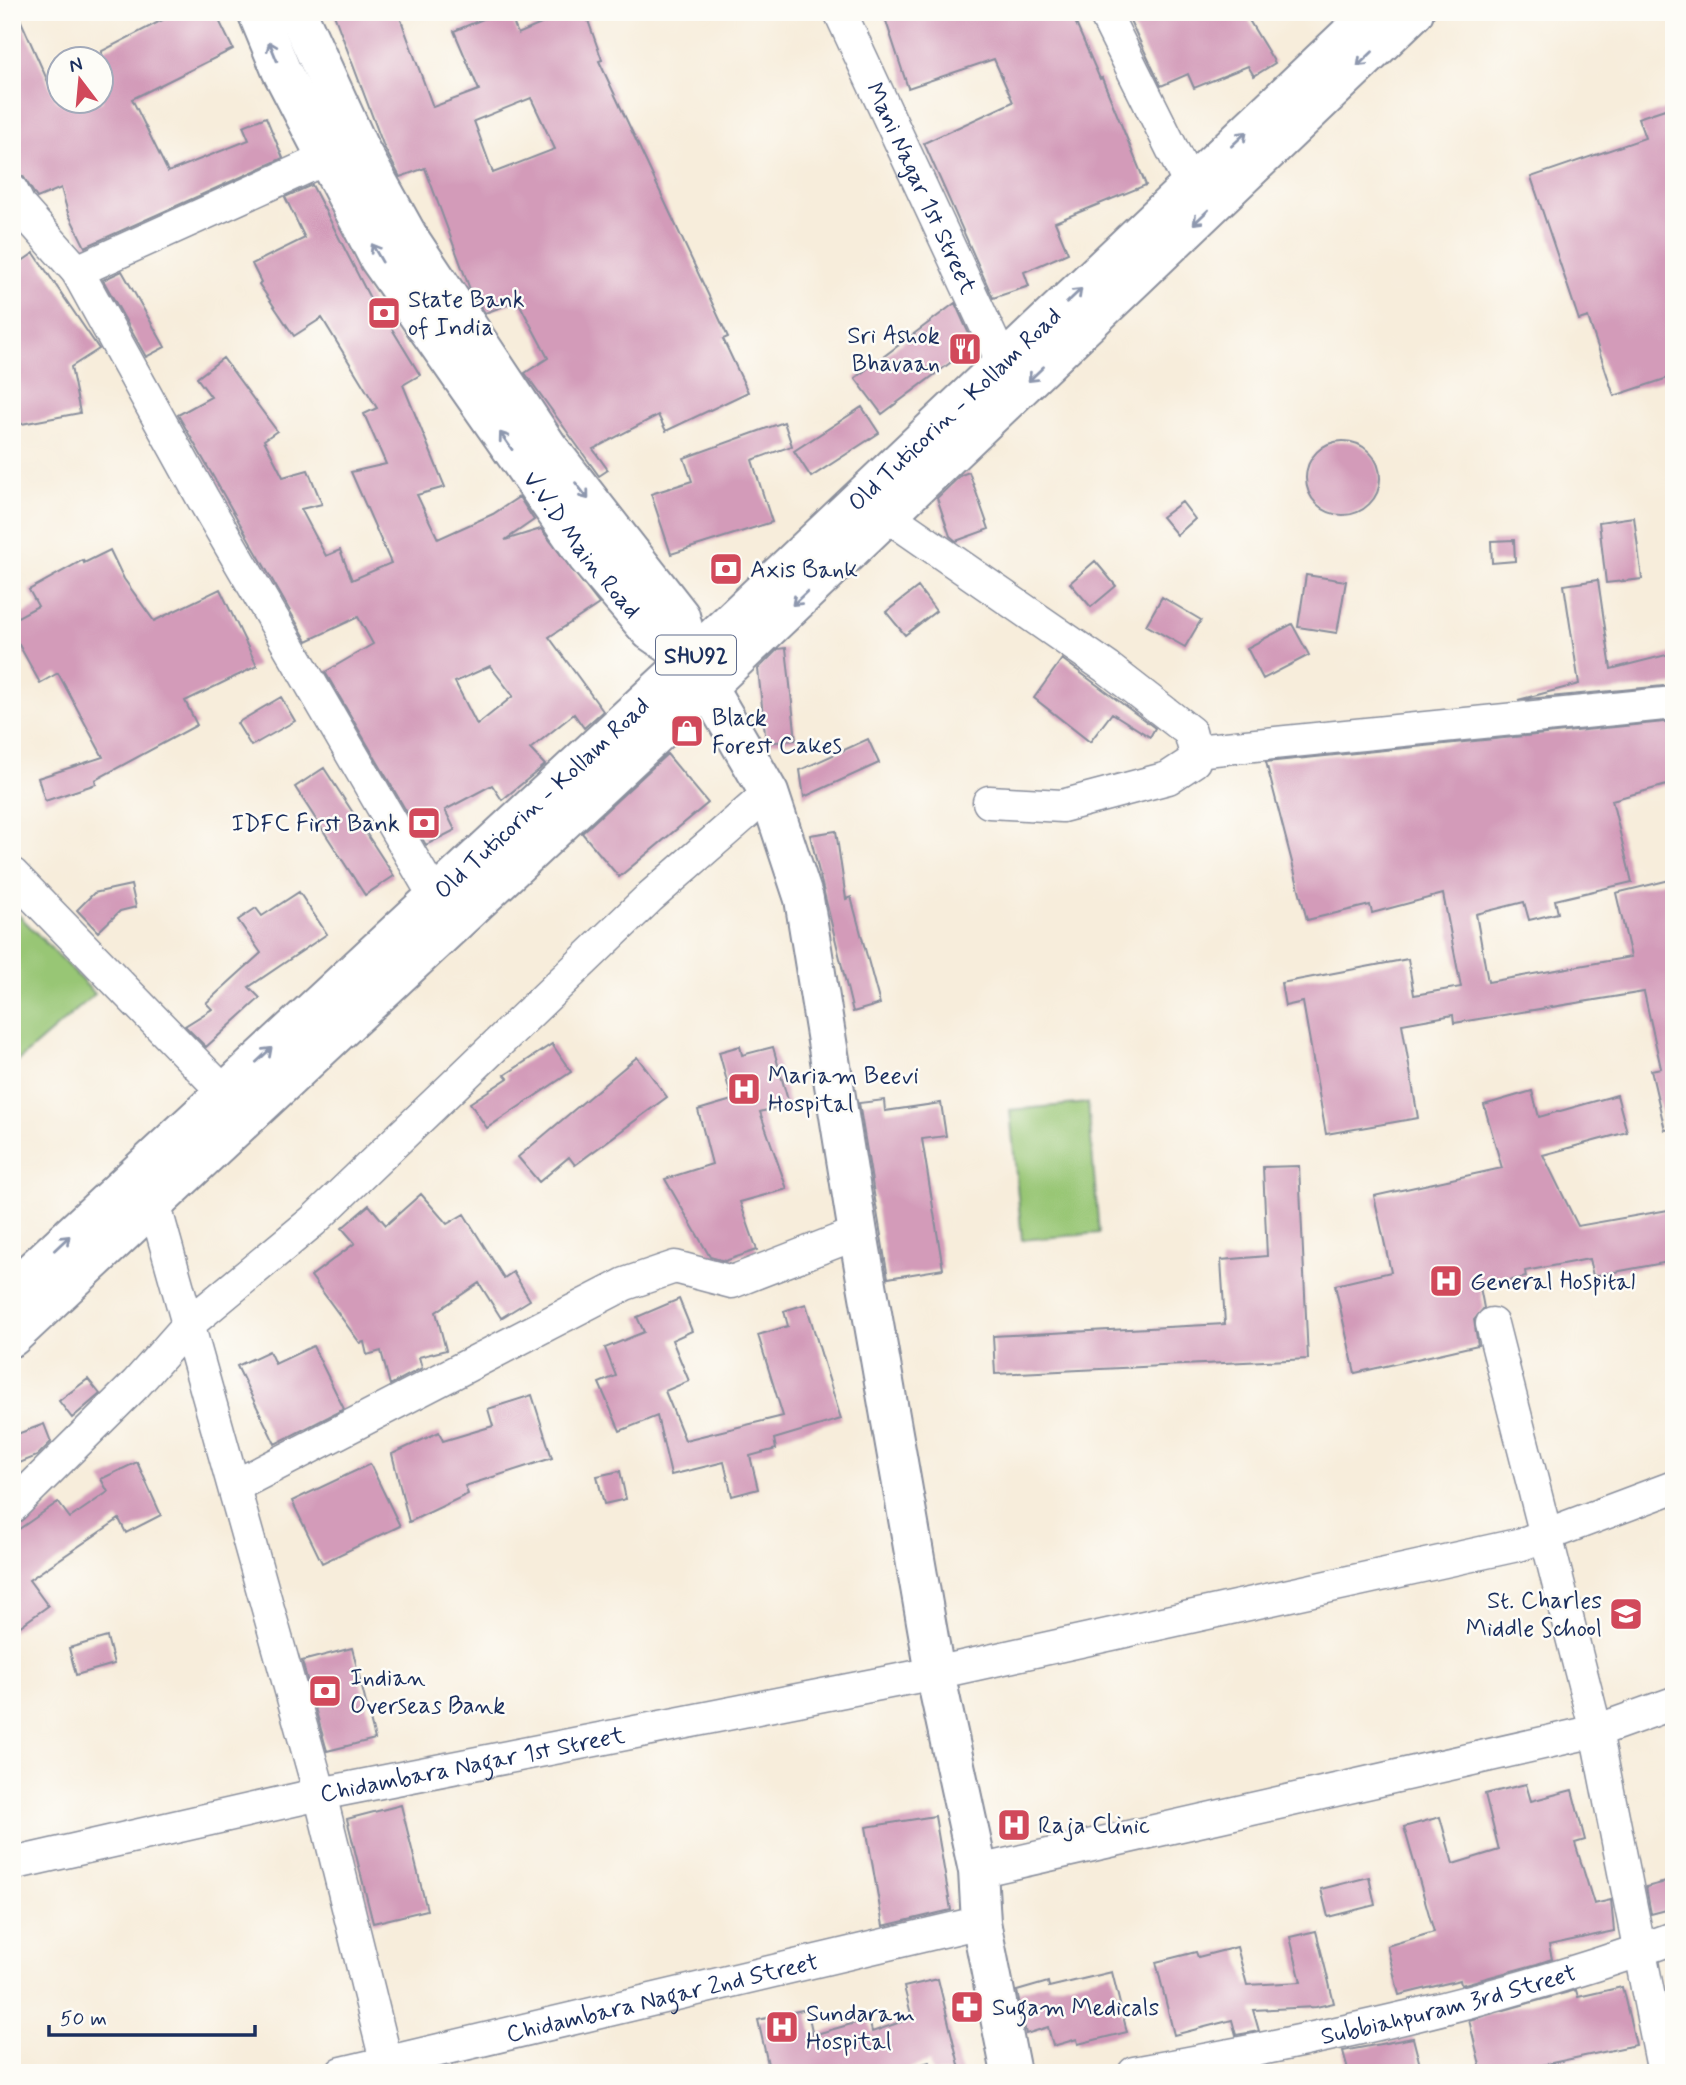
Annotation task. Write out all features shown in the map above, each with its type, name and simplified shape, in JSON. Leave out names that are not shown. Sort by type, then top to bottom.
[{"type":"main road","name":"V.V.D Main Road","points":[[257,12],[281,71],[343,153]]},
{"type":"main road","name":"V.V.D Main Road","points":[[297,12],[379,258],[587,557],[650,631],[699,673]]},
{"type":"main road","points":[[875,506],[1415,12]]},
{"type":"main road","name":"Old Tuticorin - Kollam Road","points":[[12,1290],[435,897],[699,673],[875,506],[1003,363],[1367,15]]},
{"type":"main road","points":[[12,1337],[155,1205],[699,673],[769,793],[804,900],[858,1233],[935,1673],[978,1871],[981,1922],[1011,2073]]},
{"type":"street","name":"Mani Nagar 1st Street","points":[[840,12],[1003,363]]},
{"type":"street","points":[[1104,12],[1190,186]]},
{"type":"street","points":[[77,271],[343,153]]},
{"type":"street","points":[[12,191],[20,207],[77,271],[202,497],[435,897]]},
{"type":"street","points":[[875,506],[1141,693],[1190,732],[1195,751],[1194,761],[1168,778],[1062,806],[989,802]]},
{"type":"street","points":[[1195,751],[1674,703]]},
{"type":"street","points":[[12,1507],[136,1384],[190,1323],[313,1221],[650,897],[769,793]]},
{"type":"street","points":[[12,874],[223,1093]]},
{"type":"street","points":[[144,1167],[190,1323],[320,1794],[388,2068]]},
{"type":"street","points":[[235,1486],[625,1284],[675,1267],[732,1282],[858,1233]]},
{"type":"street","points":[[1492,1324],[1596,1731],[1664,2073]]},
{"type":"street","name":"Chidambara Nagar 1st Street","points":[[12,1864],[320,1794],[935,1673],[1508,1548],[1674,1487]]},
{"type":"street","points":[[978,1871],[1596,1731],[1674,1703]]},
{"type":"street","name":"Chidambara Nagar 2nd Street","points":[[342,2073],[388,2068],[981,1922]]},
{"type":"street","name":"Subbiahpuram 3rd Street","points":[[1134,2073],[1301,2042],[1559,1976],[1674,1938]]},
{"type":"green space","points":[[12,908],[95,994],[12,1066]]},
{"type":"green space","points":[[1088,1103],[1099,1233],[1022,1240],[1010,1110]]},
{"type":"building","points":[[12,12],[17,12],[46,77],[46,116],[116,116],[116,46],[112,46],[178,12],[215,12],[233,49],[132,99],[168,172],[249,140],[243,126],[266,117],[283,158],[85,247],[68,213],[61,188],[37,198],[23,176],[12,173]]},
{"type":"building","points":[[333,12],[398,12],[433,107],[479,90],[454,31],[500,12],[509,12],[518,34],[569,12],[585,12],[602,60],[599,61],[728,337],[723,339],[748,392],[666,431],[658,415],[593,449],[608,470],[599,476],[525,373],[548,358],[518,301],[485,313],[471,292],[425,168],[400,177],[384,147]],"holes":[[[531,98],[555,149],[493,173],[474,121]]]},
{"type":"building","points":[[883,12],[1071,12],[1100,79],[1102,78],[1146,185],[1055,222],[1068,253],[1024,272],[1029,286],[993,298],[924,143],[1013,102],[994,59],[908,88]]},
{"type":"building","points":[[1126,12],[1244,12],[1275,63],[1254,76],[1248,66],[1194,88],[1188,74],[1161,86]]},
{"type":"building","points":[[1674,106],[1674,376],[1614,396],[1588,317],[1579,320],[1531,177],[1645,138],[1638,118]]},
{"type":"building","points":[[312,185],[375,308],[378,306],[420,375],[403,385],[445,487],[417,495],[438,539],[493,514],[519,497],[534,520],[505,540],[541,529],[599,604],[549,637],[603,711],[584,728],[574,714],[530,749],[545,765],[502,800],[492,785],[445,810],[455,830],[426,845],[325,672],[373,644],[358,617],[307,641],[178,415],[211,397],[197,378],[223,358],[277,431],[264,440],[283,477],[308,470],[322,504],[301,509],[326,556],[340,550],[352,580],[391,563],[351,472],[386,464],[364,414],[377,408],[322,318],[294,336],[259,284],[261,282],[252,264],[305,238],[285,197]],"holes":[[[490,666],[513,696],[477,725],[455,682]]]},
{"type":"building","points":[[34,253],[99,349],[71,367],[80,413],[16,425],[12,405],[12,268]]},
{"type":"building","points":[[122,271],[165,347],[146,357],[103,280]]},
{"type":"building","points":[[955,303],[974,345],[882,414],[855,378]]},
{"type":"building","points":[[862,407],[879,433],[811,477],[794,451]]},
{"type":"building","points":[[784,422],[792,446],[752,460],[772,522],[671,554],[651,494],[692,481],[684,458]]},
{"type":"building","points":[[1343,441],[1364,447],[1374,457],[1380,478],[1374,499],[1364,509],[1343,515],[1322,509],[1312,499],[1306,478],[1312,457],[1322,447]]},
{"type":"building","points":[[969,472],[989,529],[956,541],[950,536],[937,498],[961,475]]},
{"type":"building","points":[[1182,502],[1195,519],[1177,535],[1162,517]]},
{"type":"building","points":[[1634,517],[1642,579],[1606,583],[1599,522]]},
{"type":"building","points":[[1514,540],[1515,561],[1492,563],[1491,541]]},
{"type":"building","points":[[110,550],[124,579],[154,621],[220,589],[257,666],[185,701],[197,725],[95,780],[96,784],[45,801],[38,778],[103,757],[58,673],[40,683],[12,632],[12,620],[38,606],[29,590],[83,560],[84,563]]},
{"type":"building","points":[[1095,561],[1116,586],[1091,607],[1070,583]]},
{"type":"building","points":[[1306,575],[1346,581],[1337,633],[1298,627]]},
{"type":"building","points":[[1598,580],[1611,669],[1674,653],[1674,685],[1518,700],[1579,684],[1564,585]]},
{"type":"building","points":[[918,587],[936,611],[905,635],[886,612]]},
{"type":"building","points":[[1162,597],[1201,620],[1185,647],[1146,625]]},
{"type":"building","points":[[1292,624],[1309,655],[1263,679],[1247,648]]},
{"type":"building","points":[[786,648],[796,740],[766,743],[758,669],[778,649]]},
{"type":"building","points":[[1062,659],[1155,728],[1150,737],[1112,713],[1090,742],[1034,698]]},
{"type":"building","points":[[281,697],[295,721],[251,746],[237,723]]},
{"type":"building","points":[[1674,721],[1674,783],[1612,800],[1632,882],[1555,900],[1558,913],[1529,920],[1524,902],[1476,914],[1488,982],[1631,957],[1616,893],[1674,879],[1674,1129],[1665,1130],[1651,1070],[1661,1068],[1644,992],[1454,1023],[1453,1015],[1402,1024],[1418,1118],[1326,1134],[1303,1002],[1285,1006],[1281,983],[1408,959],[1414,995],[1461,987],[1443,894],[1372,913],[1370,905],[1307,920],[1266,762]]},
{"type":"building","points":[[868,739],[879,763],[804,797],[800,770]]},
{"type":"building","points":[[667,754],[708,803],[619,877],[582,833]]},
{"type":"building","points":[[324,768],[394,876],[365,895],[295,787]]},
{"type":"building","points":[[836,831],[846,899],[851,897],[880,1004],[853,1012],[810,835]]},
{"type":"building","points":[[131,885],[136,907],[120,911],[98,932],[77,910],[94,893]]},
{"type":"building","points":[[299,892],[327,934],[249,987],[260,998],[206,1047],[185,1026],[212,1009],[206,1003],[261,953],[238,920],[256,908],[262,916]]},
{"type":"building","points":[[552,1044],[571,1072],[487,1128],[470,1103],[508,1078],[505,1075]]},
{"type":"building","points":[[740,1046],[742,1055],[773,1047],[789,1104],[760,1112],[787,1189],[740,1202],[757,1250],[725,1261],[710,1257],[665,1179],[712,1164],[698,1110],[732,1100],[719,1052]]},
{"type":"building","points":[[637,1057],[667,1097],[575,1165],[569,1157],[539,1182],[518,1157]]},
{"type":"building","points":[[1532,1091],[1539,1117],[1617,1095],[1627,1132],[1543,1155],[1578,1226],[1674,1209],[1674,1261],[1593,1276],[1589,1259],[1525,1271],[1526,1277],[1480,1287],[1484,1308],[1474,1320],[1478,1345],[1355,1373],[1335,1285],[1391,1272],[1374,1196],[1502,1168],[1484,1105]]},
{"type":"building","points":[[884,1100],[885,1111],[941,1103],[946,1136],[922,1139],[943,1269],[888,1278],[859,1103]]},
{"type":"building","points":[[1299,1166],[1308,1359],[995,1374],[993,1336],[1225,1324],[1221,1260],[1267,1256],[1263,1167]]},
{"type":"building","points":[[421,1194],[447,1224],[464,1214],[504,1278],[513,1272],[530,1300],[501,1318],[479,1283],[436,1312],[446,1350],[419,1357],[422,1368],[390,1385],[381,1351],[367,1355],[364,1342],[360,1343],[311,1276],[355,1243],[342,1228],[369,1205],[386,1225]]},
{"type":"building","points":[[679,1299],[692,1331],[672,1340],[689,1381],[665,1391],[685,1440],[783,1416],[758,1335],[788,1326],[784,1311],[806,1304],[841,1419],[774,1439],[776,1449],[750,1456],[758,1489],[732,1496],[724,1462],[671,1475],[657,1416],[620,1431],[599,1383],[616,1376],[605,1348],[644,1332],[637,1317]]},
{"type":"building","points":[[313,1346],[344,1409],[275,1444],[237,1366],[269,1351],[275,1364]]},
{"type":"building","points":[[88,1379],[100,1394],[72,1418],[59,1401]]},
{"type":"building","points":[[532,1395],[552,1458],[465,1486],[468,1494],[409,1522],[392,1454],[439,1432],[443,1441],[493,1426],[488,1409]]},
{"type":"building","points":[[44,1424],[51,1442],[37,1456],[12,1466],[12,1436]]},
{"type":"building","points":[[137,1462],[161,1515],[126,1533],[119,1519],[29,1580],[48,1606],[12,1632],[12,1534],[58,1502],[70,1518],[108,1492],[101,1479]]},
{"type":"building","points":[[370,1464],[400,1526],[322,1563],[292,1501]]},
{"type":"building","points":[[620,1471],[626,1499],[604,1504],[597,1476]]},
{"type":"building","points":[[107,1637],[114,1664],[76,1675],[69,1648]]},
{"type":"building","points":[[352,1648],[375,1739],[327,1751],[302,1661]]},
{"type":"building","points":[[1526,1784],[1531,1801],[1572,1790],[1585,1840],[1575,1843],[1594,1904],[1611,1900],[1614,1931],[1549,1945],[1552,1959],[1537,1964],[1461,1985],[1460,1980],[1399,1995],[1387,1946],[1434,1932],[1404,1827],[1440,1817],[1453,1864],[1499,1850],[1485,1794]]},
{"type":"building","points":[[401,1805],[427,1910],[373,1923],[347,1819]]},
{"type":"building","points":[[935,1816],[951,1910],[883,1926],[866,1827]]},
{"type":"building","points":[[1369,1877],[1375,1905],[1328,1917],[1321,1889]]},
{"type":"building","points":[[1674,1880],[1674,1908],[1651,1914],[1646,1887]]},
{"type":"building","points":[[1316,1931],[1334,2003],[1316,2007],[1253,2010],[1259,2031],[1236,2035],[1232,2020],[1174,2035],[1156,1962],[1196,1952],[1198,1957],[1237,1947],[1247,1985],[1301,1982],[1290,1937]]},
{"type":"building","points":[[1112,1972],[1127,2032],[1078,2044],[1077,2039],[1053,2046],[1048,2027],[1026,2034],[1017,1991],[1048,1982],[1049,1987]]},
{"type":"building","points":[[938,1979],[961,2073],[932,2073],[929,2062],[893,2073],[770,2073],[758,2020],[807,2009],[813,2035],[869,2019],[872,2032],[912,2018],[904,1987]]},
{"type":"building","points":[[1622,1987],[1636,2045],[1533,2067],[1534,2073],[1482,2073],[1469,2020],[1576,1990],[1578,1997]]},
{"type":"building","points":[[1413,2038],[1422,2073],[1349,2073],[1343,2051]]},
{"type":"place","name":"State Bank of India","points":[[384,313]]},
{"type":"place","name":"Sri Ashok Bhavaan","points":[[965,349]]},
{"type":"place","name":"Axis Bank","points":[[726,569]]},
{"type":"place","name":"Black Forest Cakes","points":[[687,731]]},
{"type":"place","name":"IDFC First Bank","points":[[424,823]]},
{"type":"place","name":"Mariam Beevi Hospital","points":[[744,1089]]},
{"type":"place","name":"General Hospital","points":[[1446,1281]]},
{"type":"place","name":"St. Charles Middle School","points":[[1626,1614]]},
{"type":"place","name":"Indian Overseas Bank","points":[[325,1691]]},
{"type":"place","name":"Raja Clinic","points":[[1014,1825]]},
{"type":"place","name":"Sugam Medicals","points":[[967,2007]]},
{"type":"place","name":"Sundaram Hospital","points":[[782,2027]]}]
